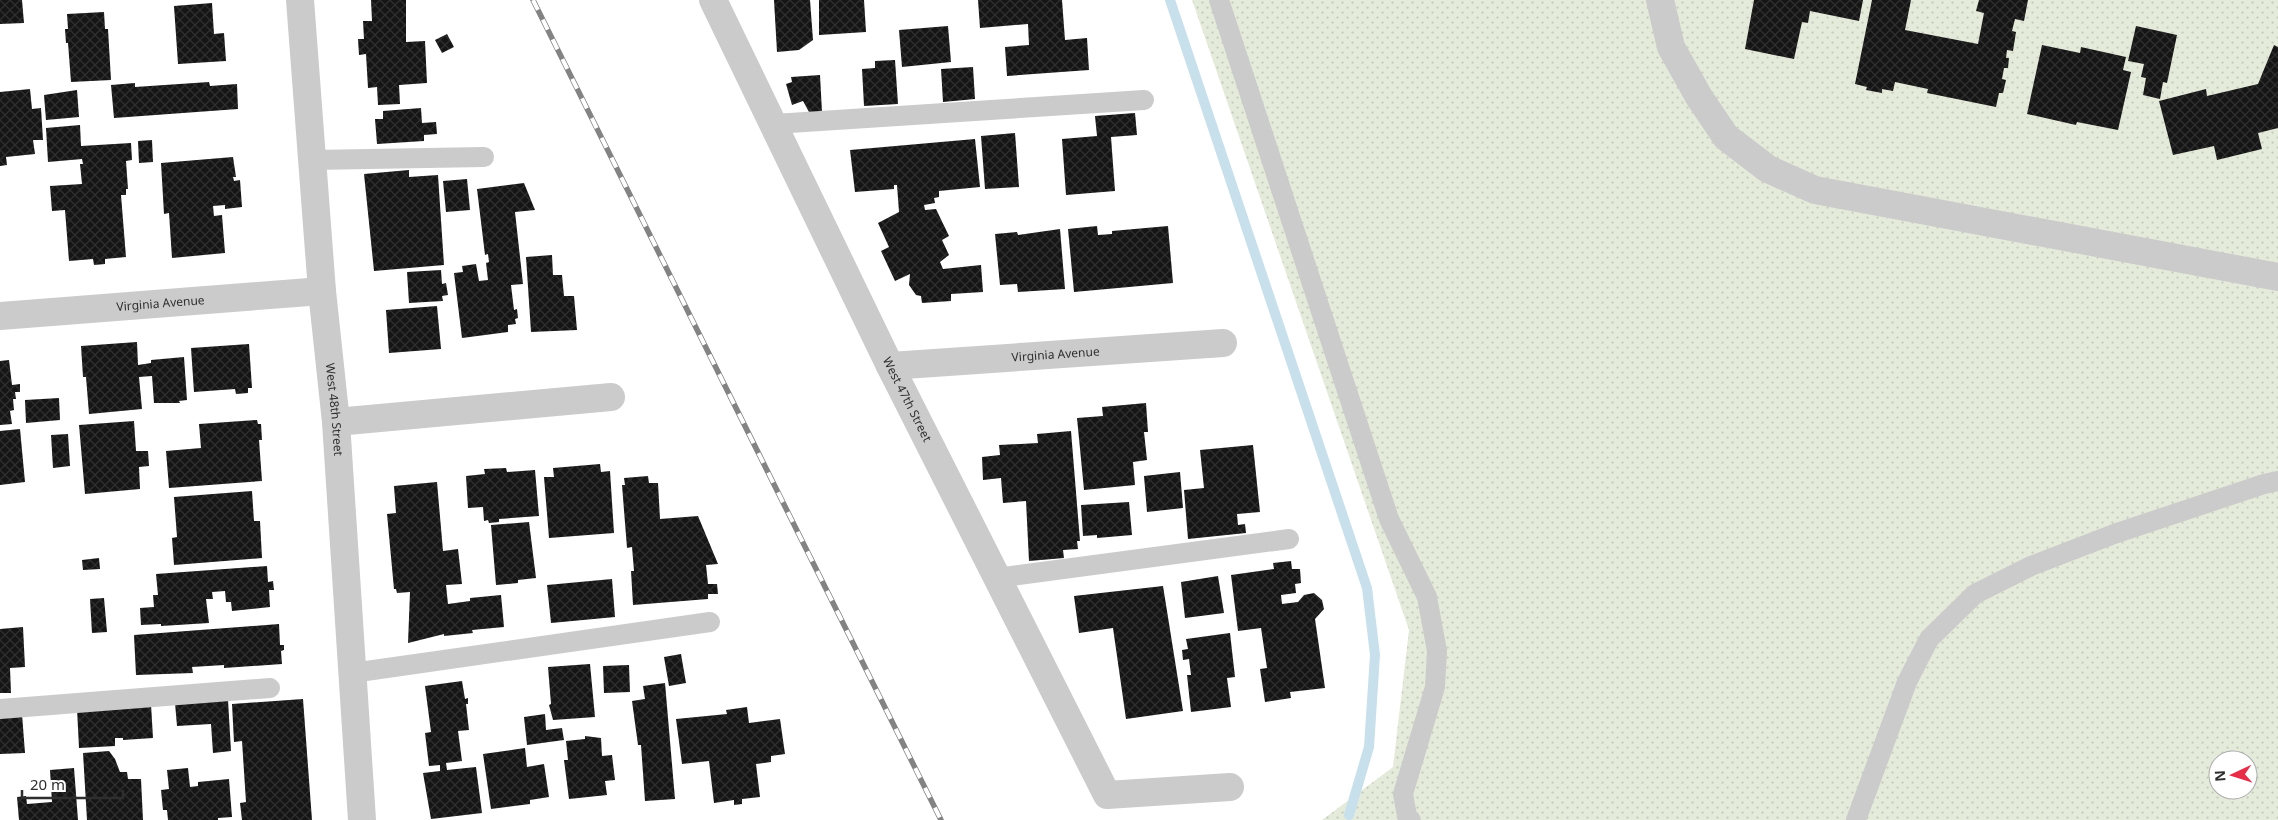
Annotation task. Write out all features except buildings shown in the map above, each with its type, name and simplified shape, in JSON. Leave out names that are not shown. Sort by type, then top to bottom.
[{"type":"street","name":"West 48th Street","points":[[300,0],[322,291],[336,422],[362,820]]},
{"type":"street","name":"West 47th Street","points":[[713,0],[890,366],[1107,795],[1230,787]]},
{"type":"street","points":[[1660,0],[1672,47],[1699,97],[1726,137],[1776,173],[1815,190],[2278,277]]},
{"type":"street","name":"Virginia Avenue","points":[[0,316],[322,291]]},
{"type":"street","name":"Virginia Avenue","points":[[890,366],[1223,343]]},
{"type":"street","points":[[336,422],[611,397]]},
{"type":"lane","points":[[1219,0],[1389,519],[1427,597],[1437,651],[1435,687],[1403,794],[1406,816],[1411,820]]},
{"type":"lane","points":[[774,124],[1144,100]]},
{"type":"lane","points":[[312,160],[484,157]]},
{"type":"lane","points":[[1856,820],[1907,682],[1929,639],[1975,594],[2031,566],[2114,534],[2278,481]]},
{"type":"lane","points":[[997,578],[1289,539]]},
{"type":"lane","points":[[352,673],[710,622]]},
{"type":"lane","points":[[0,709],[270,688]]},
{"type":"green space","points":[[1192,0],[2278,0],[2278,820],[1322,820],[1393,767],[1409,630]]},
{"type":"waterway","points":[[1170,0],[1367,588],[1375,655],[1369,747],[1349,815]]},
{"type":"railway","points":[[533,0],[941,820]]}]
